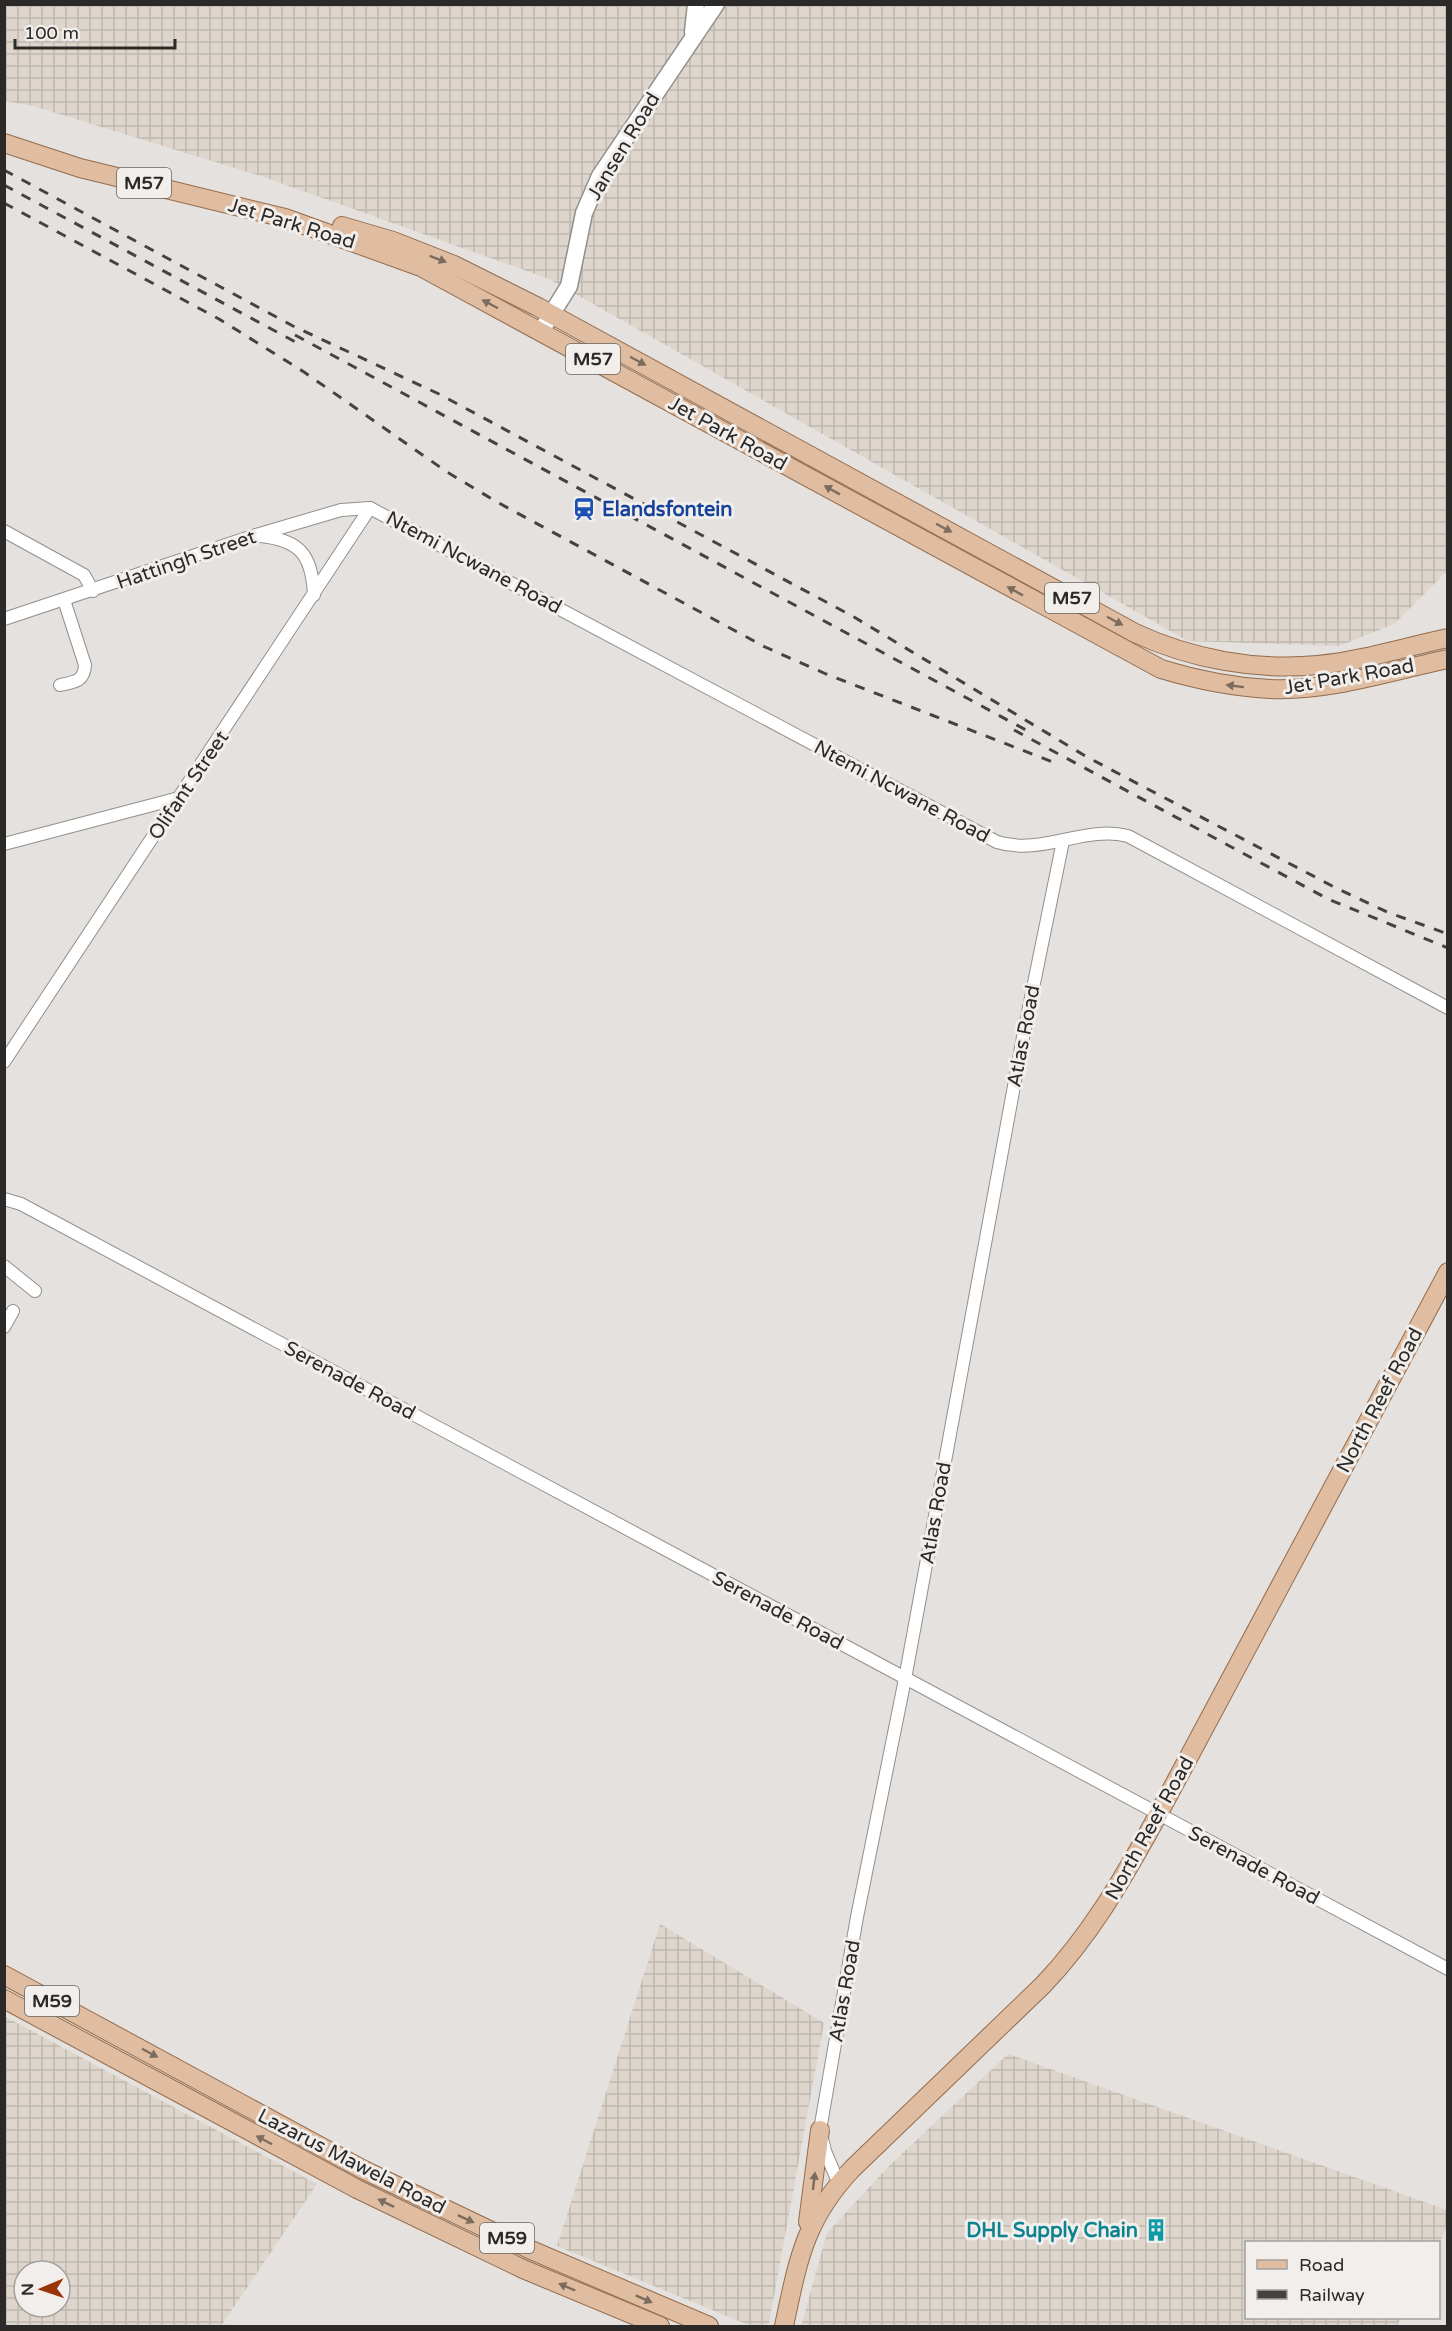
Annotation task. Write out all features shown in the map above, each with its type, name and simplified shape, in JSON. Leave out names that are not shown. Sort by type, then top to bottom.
[{"type":"main road","name":"Jet Park Road","points":[[4,135],[65,156],[380,237],[454,265],[550,314],[1135,633],[1159,643],[1247,665],[1287,667],[1319,665],[1448,638]]},
{"type":"main road","name":"Jet Park Road","points":[[4,143],[80,168],[285,218],[396,256],[421,267],[1161,669],[1200,680],[1271,690],[1312,687],[1442,662]]},
{"type":"main road","points":[[1427,642],[1448,628]]},
{"type":"main road","name":"North Reef Road","points":[[784,2326],[796,2267],[807,2233],[839,2184],[1021,2008],[1070,1956],[1121,1882],[1448,1272]]},
{"type":"main road","name":"Lazarus Mawela Road","points":[[4,1975],[364,2170],[531,2250],[709,2326]]},
{"type":"main road","name":"Lazarus Mawela Road","points":[[4,1999],[357,2189],[523,2269],[660,2326]]},
{"type":"main road","points":[[807,2233],[820,2130]]},
{"type":"street","points":[[693,36],[696,4]]},
{"type":"street","name":"Jansen Road","points":[[541,331],[566,292],[573,276],[580,227],[594,188],[716,4]]},
{"type":"street","name":"Hattingh Street","points":[[4,619],[256,535],[341,510],[370,508]]},
{"type":"street","name":"Olifant Street","points":[[4,1062],[370,508]]},
{"type":"street","name":"Ntemi Ncwane Road","points":[[370,508],[988,837],[1019,847],[1105,834],[1134,838],[1448,1008]]},
{"type":"street","points":[[4,531],[84,576],[93,591]]},
{"type":"street","points":[[256,535],[284,540],[295,545],[312,570],[314,595]]},
{"type":"street","points":[[60,685],[80,681],[84,677],[85,666],[64,600]]},
{"type":"street","points":[[4,844],[179,798]]},
{"type":"street","name":"Atlas Road","points":[[839,2184],[825,2151],[820,2130],[857,1917],[905,1679],[1023,1037],[1063,841]]},
{"type":"street","name":"Serenade Road","points":[[4,1199],[21,1204],[1448,1969]]},
{"type":"street","points":[[4,1266],[35,1291]]},
{"type":"street","points":[[4,1327],[13,1311]]},
{"type":"shaded area","points":[[4,5],[1447,5],[1447,571],[1394,624],[1339,646],[1188,641],[549,279],[258,175],[33,106],[5,101]]},
{"type":"shaded area","points":[[660,1924],[824,2023],[769,2323],[761,2326],[751,2326],[557,2246]]},
{"type":"shaded area","points":[[4,2016],[317,2184],[221,2326],[5,2326]]},
{"type":"shaded area","points":[[1008,2054],[1447,2210],[1447,2226],[1440,2242],[1245,2241],[1245,2319],[1400,2319],[1397,2326],[801,2326],[827,2233],[889,2166]]},
{"type":"railway","points":[[4,170],[293,326],[439,394],[854,617],[1087,757],[1336,888],[1387,912],[1448,934]]},
{"type":"railway","points":[[4,185],[301,345]]},
{"type":"railway","points":[[4,203],[219,319],[304,372],[447,472],[497,502],[765,647],[826,674],[1058,764]]},
{"type":"railway","points":[[295,335],[1026,730]]},
{"type":"railway","points":[[1014,730],[1328,899],[1448,948]]},
{"type":"place","name":"Elandsfontein","points":[[584,509]]},
{"type":"place","name":"DHL Supply Chain","points":[[1156,2230]]}]
